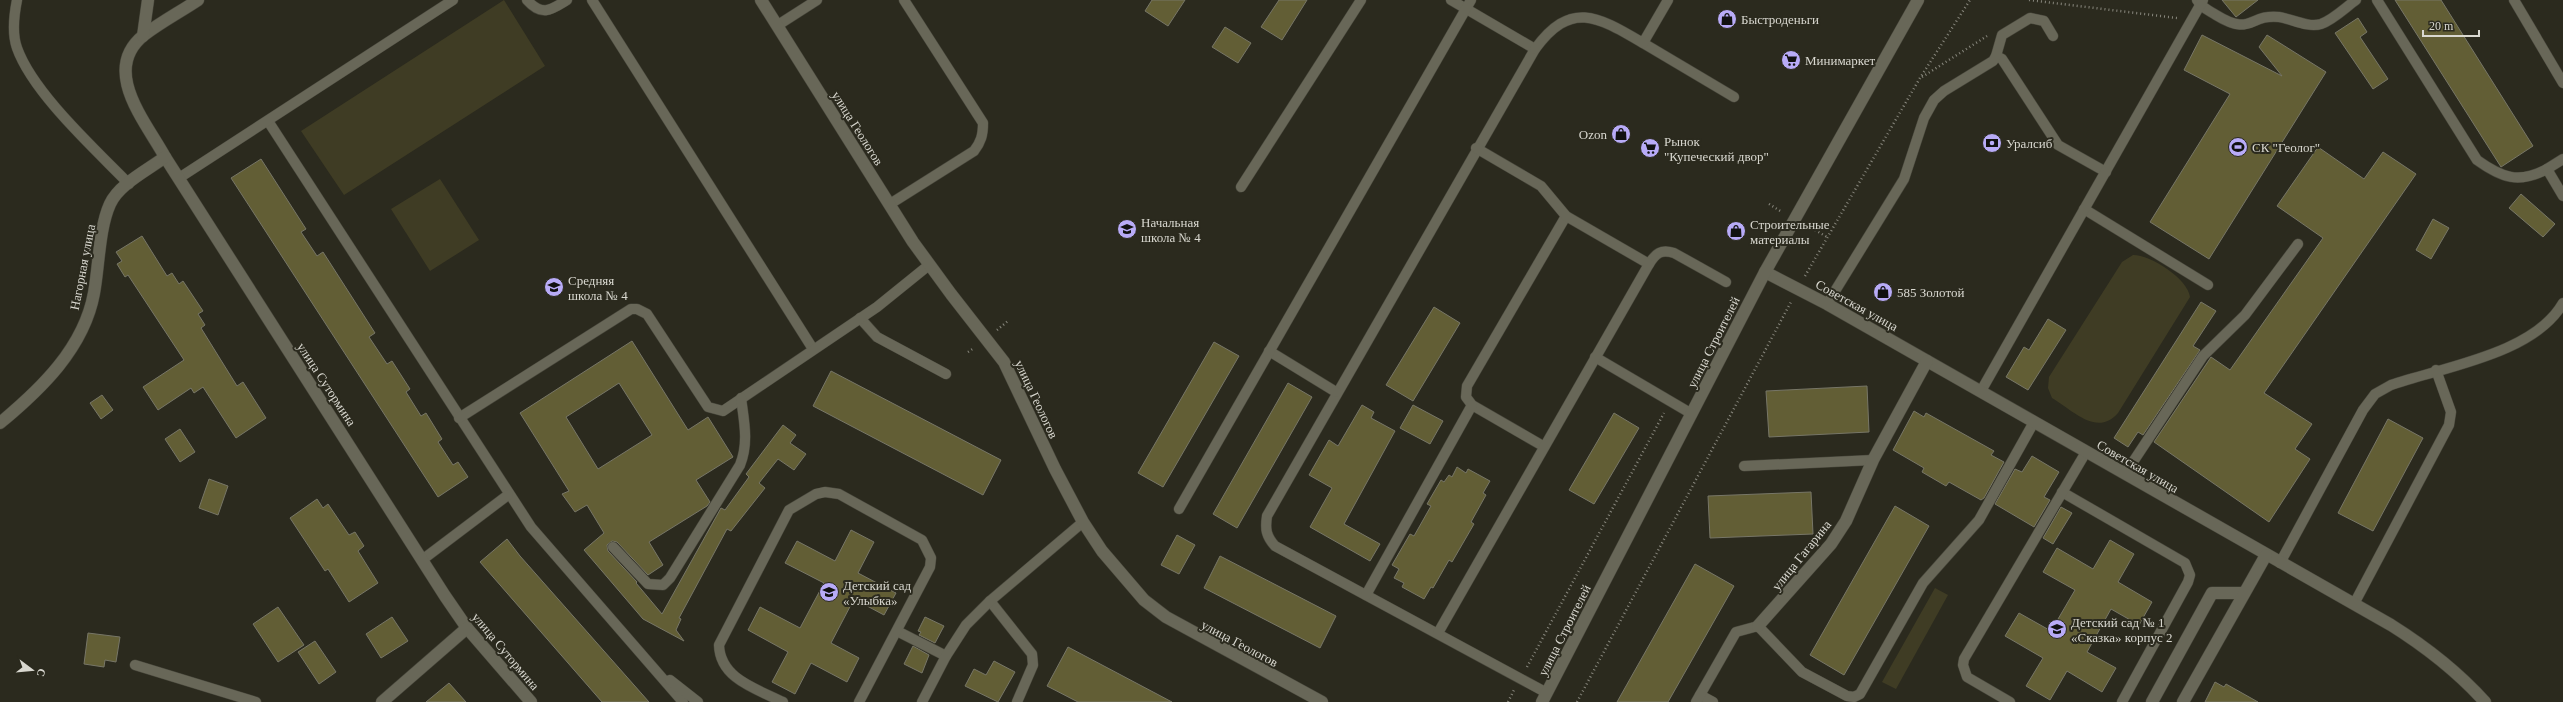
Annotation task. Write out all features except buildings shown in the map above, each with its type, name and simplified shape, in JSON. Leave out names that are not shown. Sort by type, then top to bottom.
[{"type":"street","points":[[143,36],[148,0]]},
{"type":"street","points":[[143,36],[198,0]]},
{"type":"street","name":"улица Геологов","points":[[761,0],[929,265],[1004,362],[1055,469],[1083,522],[1102,551],[1125,580],[1144,600],[1166,617],[1322,702]]},
{"type":"street","name":"улица Строителей","points":[[1545,697],[1765,272],[1918,0]]},
{"type":"street","name":"улица Сутормина","points":[[143,36],[130,51],[125,65],[125,78],[129,92],[165,157],[467,628],[531,702]]},
{"type":"street","name":"Нагорная улица","points":[[0,423],[38,390],[66,356],[78,337],[91,306],[110,203],[129,184],[165,157]]},
{"type":"street","name":"Советская улица","points":[[1765,272],[1827,304],[2354,604],[2432,652],[2451,668],[2485,702]]},
{"type":"street","name":"улица Гагарина","points":[[1758,626],[1831,544],[1846,521],[1873,460],[1927,361]]},
{"type":"street","points":[[2183,702],[2266,555]]},
{"type":"street","points":[[2152,702],[2212,593],[2244,593]]},
{"type":"street","points":[[382,702],[467,628]]},
{"type":"lane","points":[[17,0],[14,23],[16,47],[24,64],[67,120],[129,184]]},
{"type":"lane","points":[[179,178],[453,0]]},
{"type":"lane","points":[[527,0],[534,8],[543,11],[552,10],[567,0]]},
{"type":"lane","points":[[592,0],[813,349]]},
{"type":"lane","points":[[778,25],[817,0]]},
{"type":"lane","points":[[890,204],[974,152],[980,144],[983,133],[982,123],[904,0]]},
{"type":"lane","points":[[1241,187],[1361,0]]},
{"type":"lane","points":[[1451,0],[1469,4],[1535,48]]},
{"type":"lane","points":[[1643,43],[1668,0]]},
{"type":"lane","points":[[1981,392],[2192,20],[2200,2],[2234,25],[2246,25],[2267,17],[2278,17],[2314,25],[2322,23],[2356,0]]},
{"type":"lane","points":[[2377,0],[2477,160],[2488,168],[2515,179],[2533,177],[2547,170],[2563,158]]},
{"type":"lane","points":[[2514,0],[2563,83]]},
{"type":"lane","points":[[1179,509],[1469,4]]},
{"type":"lane","points":[[1545,697],[1521,678],[1275,546],[1269,539],[1265,526],[1267,516],[1336,392],[1476,148],[1546,31],[1557,22],[1579,14],[1598,17],[1734,97]]},
{"type":"lane","points":[[1827,304],[1904,179],[1924,118],[1934,100],[1944,91],[1996,56],[2002,35],[2030,18],[2044,21],[2053,36]]},
{"type":"lane","points":[[1996,56],[2002,59],[2058,145],[2106,172]]},
{"type":"lane","points":[[268,121],[508,495],[531,527],[683,702]]},
{"type":"lane","points":[[1476,148],[1541,186],[1566,216],[1649,264]]},
{"type":"lane","points":[[2547,170],[2563,196]]},
{"type":"lane","points":[[2084,209],[2208,285]]},
{"type":"lane","points":[[1543,446],[1472,405],[1466,396],[1467,386],[1566,216]]},
{"type":"lane","points":[[2124,474],[2203,356],[2255,303],[2298,244]]},
{"type":"lane","points":[[1438,633],[1543,446],[1655,255],[1666,250],[1674,253],[1726,282]]},
{"type":"lane","points":[[459,418],[631,309],[637,309],[647,314],[708,407],[723,411],[860,318],[929,265]]},
{"type":"lane","points":[[2280,563],[2369,401],[2383,389],[2499,350],[2530,336],[2556,315],[2563,304]]},
{"type":"lane","points":[[860,318],[877,337],[946,374]]},
{"type":"lane","points":[[1269,351],[1336,392]]},
{"type":"lane","points":[[1595,357],[1692,414]]},
{"type":"lane","points":[[2354,604],[2449,425],[2451,412],[2436,370]]},
{"type":"lane","points":[[613,546],[648,584],[663,585],[670,578],[740,466],[745,454],[746,444],[741,398]]},
{"type":"lane","points":[[1366,595],[1472,405]]},
{"type":"lane","points":[[1713,702],[1698,698],[1736,632],[1758,626],[1802,672],[1847,696],[1854,697],[1860,694],[1923,583],[1979,520],[2034,422]]},
{"type":"lane","points":[[2010,702],[1967,677],[1963,665],[1964,659],[2086,452]]},
{"type":"lane","points":[[1744,466],[1873,460]]},
{"type":"lane","points":[[783,702],[732,676],[720,656],[719,645],[783,519],[795,505],[816,494],[825,492],[839,494],[922,540],[926,544],[931,558],[930,567],[859,702]]},
{"type":"lane","points":[[2062,492],[2185,563],[2189,569],[2188,582],[2122,702]]},
{"type":"lane","points":[[422,560],[508,495]]},
{"type":"lane","points":[[922,702],[946,656],[966,625],[990,600],[1083,522]]},
{"type":"lane","points":[[990,600],[1032,654],[1033,665],[1017,702]]},
{"type":"lane","points":[[897,631],[946,656]]},
{"type":"lane","points":[[650,664],[698,702]]},
{"type":"lane","points":[[135,665],[256,702]]},
{"type":"path","points":[[1577,702],[1798,289],[1920,78],[1970,0]]},
{"type":"path","points":[[2029,0],[2192,20]]},
{"type":"path","points":[[2036,6],[2042,2]]},
{"type":"path","points":[[1920,78],[1991,34]]},
{"type":"path","points":[[1508,702],[1670,402]]},
{"type":"shaded area","points":[[504,0],[545,66],[344,195],[301,131]]},
{"type":"shaded area","points":[[440,179],[479,240],[430,271],[391,209]]},
{"type":"shaded area","points":[[2133,255],[2149,259],[2168,269],[2183,283],[2188,290],[2190,297],[2118,413],[2110,420],[2102,423],[2094,422],[2077,415],[2052,398],[2048,388],[2049,377],[2122,262]]},
{"type":"shaded area","points":[[1935,588],[1948,595],[1896,689],[1882,682]]},
{"type":"place","name":"Быстроденьги","points":[[1727,19]]},
{"type":"place","name":"Минимаркет","points":[[1791,60]]},
{"type":"place","name":"Ozon","points":[[1621,134]]},
{"type":"place","name":"Уралсиб","points":[[1992,143]]},
{"type":"place","name":"СК \"Геолог\"","points":[[2238,147]]},
{"type":"place","name":"Рынок \"Купеческий двор\"","points":[[1650,148]]},
{"type":"place","name":"Начальная школа № 4","points":[[1127,229]]},
{"type":"place","name":"Строительные материалы","points":[[1736,231]]},
{"type":"place","name":"Средняя школа № 4","points":[[554,287]]},
{"type":"place","name":"585 Золотой","points":[[1883,292]]},
{"type":"place","name":"Детский сад «Улыбка»","points":[[829,592]]},
{"type":"place","name":"Детский сад № 1 «Сказка» корпус 2","points":[[2057,629]]}]
